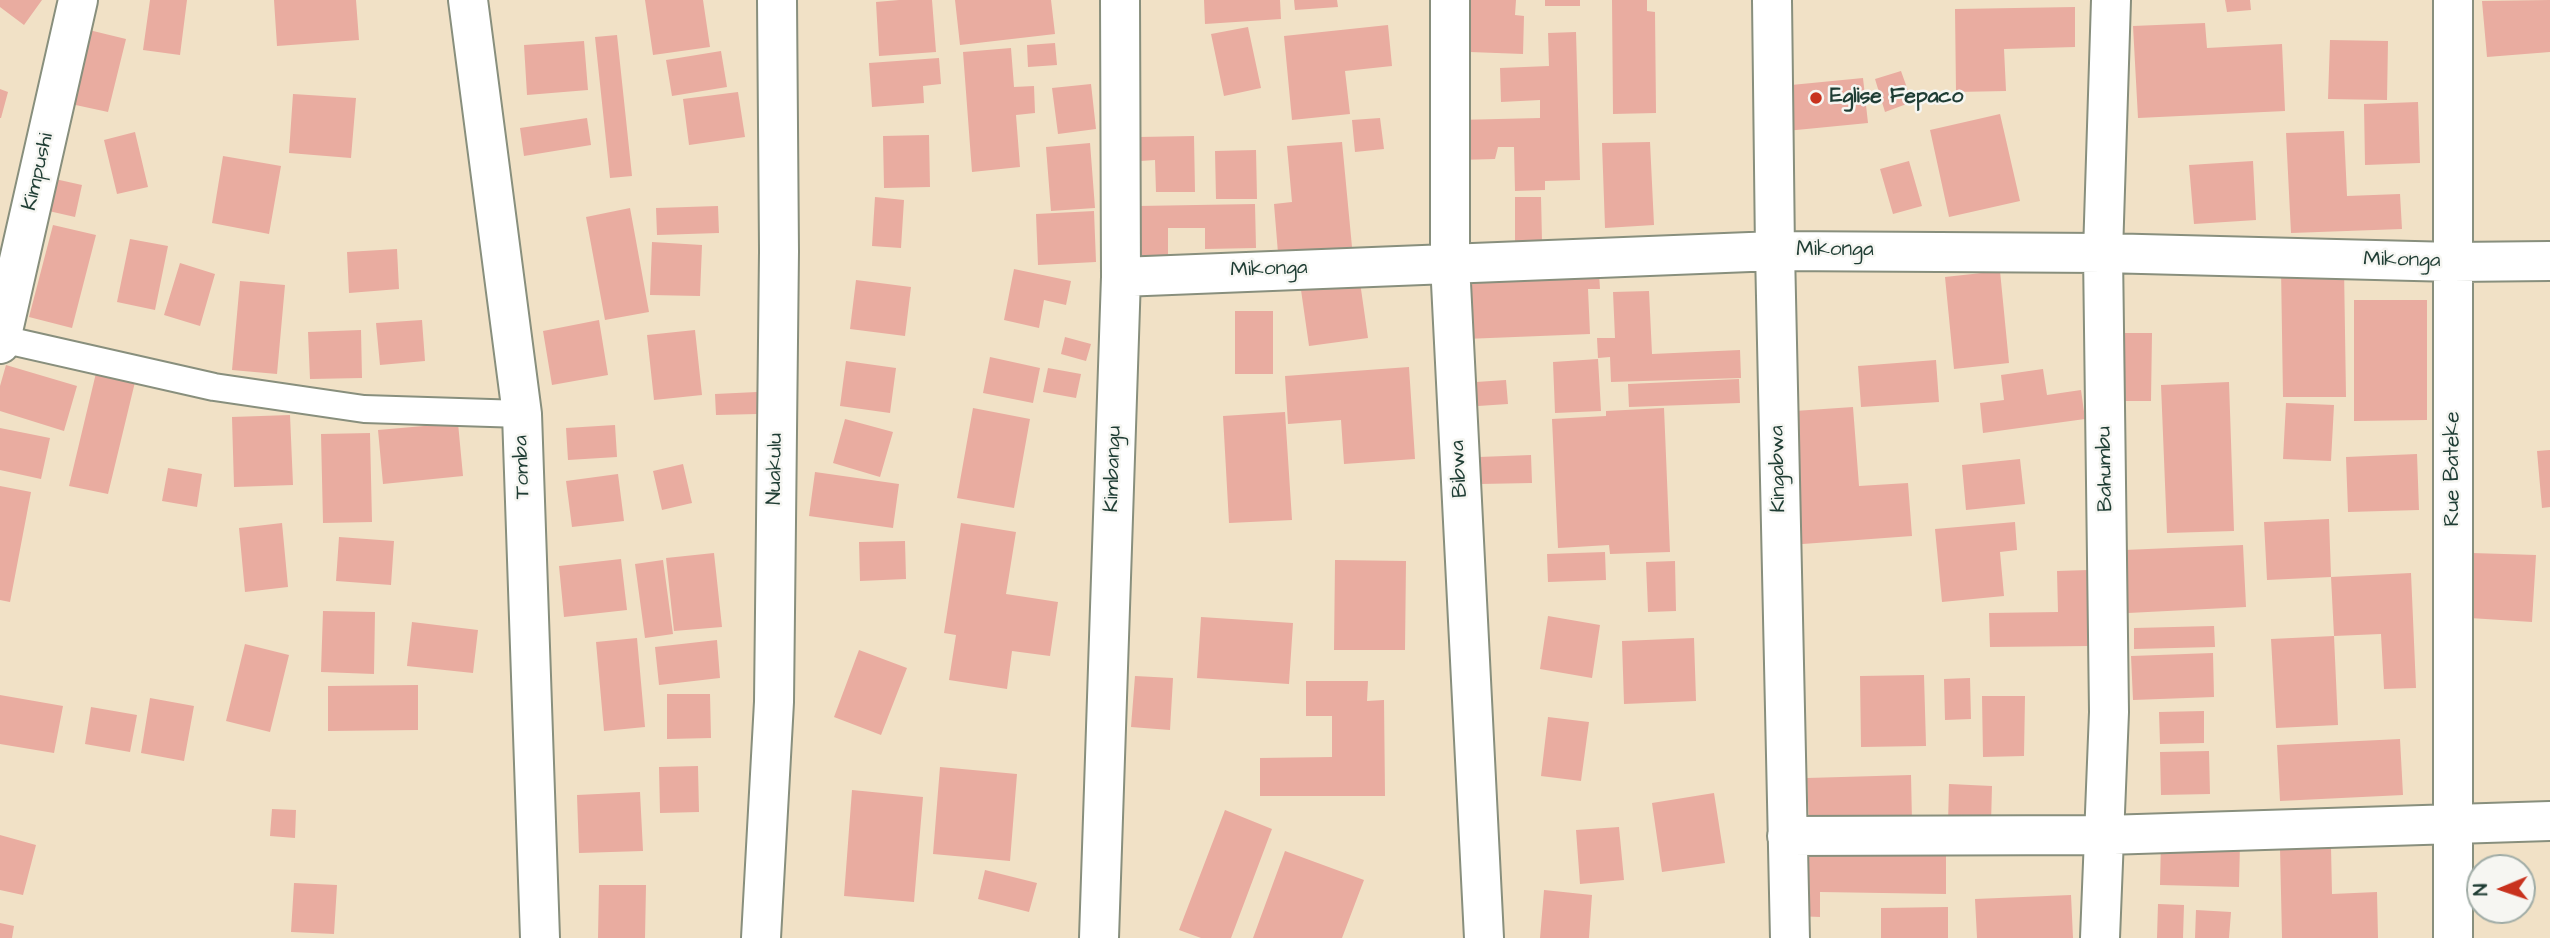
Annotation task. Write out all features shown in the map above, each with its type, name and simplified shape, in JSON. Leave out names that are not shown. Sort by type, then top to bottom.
[{"type":"street","name":"Kimpushi","points":[[1,342],[78,0]]},
{"type":"street","name":"Tomba","points":[[468,0],[522,414],[540,938]]},
{"type":"street","name":"Nuakulu","points":[[761,938],[774,702],[779,251],[777,0]]},
{"type":"street","name":"Kimbangu","points":[[1099,938],[1121,276],[1120,0]]},
{"type":"street","name":"Bibwa","points":[[1450,0],[1450,263],[1484,938]]},
{"type":"street","name":"Kingabwa","points":[[1772,0],[1790,938]]},
{"type":"street","name":"Bahumbu","points":[[2100,938],[2109,712],[2103,253],[2111,0]]},
{"type":"street","name":"Rue Bateke","points":[[2453,0],[2453,938]]},
{"type":"street","name":"Mikonga","points":[[1121,276],[1775,251],[2103,253],[2453,262],[2550,261]]},
{"type":"street","points":[[1787,836],[2106,835],[2550,821]]},
{"type":"lane","points":[[1,342],[214,387],[337,405],[522,414]]},
{"type":"building","points":[[0,0],[42,0],[24,25],[0,7]]},
{"type":"building","points":[[150,0],[187,0],[180,55],[143,50]]},
{"type":"building","points":[[274,0],[356,0],[359,40],[277,46]]},
{"type":"building","points":[[645,0],[703,0],[710,47],[653,55]]},
{"type":"building","points":[[932,0],[936,52],[879,56],[876,2]]},
{"type":"building","points":[[955,0],[1051,0],[1055,34],[960,45]]},
{"type":"building","points":[[1204,0],[1280,0],[1281,19],[1205,24]]},
{"type":"building","points":[[1294,0],[1337,0],[1338,7],[1295,10]]},
{"type":"building","points":[[1459,0],[1516,0],[1515,15],[1524,16],[1523,54],[1470,52],[1471,16],[1459,16]]},
{"type":"building","points":[[1545,0],[1580,0],[1580,6],[1545,6]]},
{"type":"building","points":[[1612,0],[1647,0],[1647,11],[1655,12],[1656,113],[1613,114]]},
{"type":"building","points":[[2225,0],[2250,0],[2251,10],[2227,12]]},
{"type":"building","points":[[2550,0],[2550,52],[2487,57],[2482,1]]},
{"type":"building","points":[[2075,7],[2075,47],[2004,49],[2006,91],[1956,92],[1955,9]]},
{"type":"building","points":[[2205,23],[2207,48],[2282,44],[2285,111],[2138,118],[2133,26]]},
{"type":"building","points":[[1388,25],[1392,66],[1345,71],[1350,114],[1292,120],[1284,36]]},
{"type":"building","points":[[1248,27],[1261,88],[1224,96],[1211,34]]},
{"type":"building","points":[[89,30],[126,39],[108,112],[71,104]]},
{"type":"building","points":[[1576,32],[1580,180],[1545,181],[1545,190],[1515,191],[1514,147],[1498,147],[1495,159],[1458,160],[1457,120],[1540,118],[1540,100],[1501,102],[1500,68],[1549,66],[1548,33]]},
{"type":"building","points":[[617,35],[632,176],[610,178],[595,37]]},
{"type":"building","points":[[2330,40],[2388,41],[2387,100],[2328,99]]},
{"type":"building","points":[[584,41],[588,90],[527,95],[524,45]]},
{"type":"building","points":[[1055,43],[1057,65],[1028,67],[1027,45]]},
{"type":"building","points":[[1011,48],[1014,87],[1034,86],[1035,113],[1016,115],[1020,167],[972,172],[963,52]]},
{"type":"building","points":[[721,51],[727,87],[672,96],[666,60]]},
{"type":"building","points":[[939,58],[941,84],[923,86],[924,103],[872,107],[869,63]]},
{"type":"building","points":[[1901,71],[1912,102],[1885,112],[1875,79]]},
{"type":"building","points":[[1863,78],[1868,123],[1786,131],[1781,86]]},
{"type":"building","points":[[1091,84],[1096,129],[1058,134],[1052,88]]},
{"type":"building","points":[[0,89],[8,92],[1,118],[0,118]]},
{"type":"building","points":[[738,92],[745,137],[689,145],[683,99]]},
{"type":"building","points":[[293,94],[356,98],[351,158],[289,153]]},
{"type":"building","points":[[2418,102],[2420,163],[2365,165],[2364,104]]},
{"type":"building","points":[[2000,114],[2020,201],[1949,217],[1930,130]]},
{"type":"building","points":[[587,118],[591,145],[524,156],[520,128]]},
{"type":"building","points":[[1380,118],[1384,149],[1355,152],[1352,120]]},
{"type":"building","points":[[2344,131],[2347,196],[2400,194],[2402,229],[2291,233],[2286,133]]},
{"type":"building","points":[[135,132],[148,187],[117,194],[104,140]]},
{"type":"building","points":[[929,135],[930,187],[884,188],[883,136]]},
{"type":"building","points":[[1194,136],[1195,192],[1156,192],[1155,160],[1140,161],[1139,137]]},
{"type":"building","points":[[1342,142],[1352,247],[1278,253],[1274,204],[1292,202],[1287,146]]},
{"type":"building","points":[[1650,142],[1654,225],[1605,228],[1602,143]]},
{"type":"building","points":[[1090,143],[1095,208],[1051,211],[1046,147]]},
{"type":"building","points":[[1256,150],[1257,199],[1216,199],[1215,151]]},
{"type":"building","points":[[223,156],[281,166],[269,234],[212,223]]},
{"type":"building","points":[[1909,161],[1922,206],[1893,214],[1880,169]]},
{"type":"building","points":[[2253,161],[2256,220],[2194,224],[2189,165]]},
{"type":"building","points":[[46,177],[82,185],[75,217],[40,209]]},
{"type":"building","points":[[875,197],[904,200],[901,248],[872,246]]},
{"type":"building","points":[[1515,197],[1541,197],[1542,241],[1515,242]]},
{"type":"building","points":[[1255,204],[1256,248],[1205,249],[1205,228],[1168,228],[1168,262],[1140,263],[1138,206]]},
{"type":"building","points":[[718,206],[719,233],[657,235],[656,208]]},
{"type":"building","points":[[630,208],[649,312],[605,320],[586,217]]},
{"type":"building","points":[[1094,211],[1096,262],[1038,265],[1036,214]]},
{"type":"building","points":[[53,225],[96,235],[72,328],[29,317]]},
{"type":"building","points":[[130,239],[168,246],[155,310],[117,302]]},
{"type":"building","points":[[652,242],[702,245],[700,296],[650,295]]},
{"type":"building","points":[[397,249],[399,289],[349,293],[347,252]]},
{"type":"building","points":[[180,263],[215,274],[200,326],[164,315]]},
{"type":"building","points":[[2344,267],[2346,397],[2283,397],[2281,268]]},
{"type":"building","points":[[1014,269],[1071,281],[1066,305],[1044,300],[1039,328],[1004,320]]},
{"type":"building","points":[[2000,271],[2009,363],[1954,369],[1945,277]]},
{"type":"building","points":[[1599,273],[1600,289],[1588,289],[1590,334],[1465,339],[1463,279]]},
{"type":"building","points":[[1359,275],[1368,338],[1309,346],[1300,283]]},
{"type":"building","points":[[856,280],[911,287],[905,336],[850,329]]},
{"type":"building","points":[[240,281],[285,285],[277,374],[232,370]]},
{"type":"building","points":[[1649,291],[1652,354],[1740,350],[1741,378],[1611,382],[1610,357],[1598,358],[1597,338],[1615,338],[1613,292]]},
{"type":"building","points":[[2354,300],[2427,300],[2427,420],[2354,421]]},
{"type":"building","points":[[1235,311],[1273,311],[1273,374],[1235,374]]},
{"type":"building","points":[[422,320],[425,361],[380,365],[376,323]]},
{"type":"building","points":[[599,320],[608,375],[552,385],[543,331]]},
{"type":"building","points":[[361,330],[362,378],[310,379],[308,332]]},
{"type":"building","points":[[695,330],[702,395],[654,400],[647,335]]},
{"type":"building","points":[[2123,333],[2152,333],[2151,401],[2123,401]]},
{"type":"building","points":[[1065,337],[1091,344],[1086,361],[1061,354]]},
{"type":"building","points":[[990,357],[1040,368],[1033,403],[983,393]]},
{"type":"building","points":[[1598,359],[1601,411],[1555,413],[1553,362]]},
{"type":"building","points":[[1936,360],[1939,402],[1861,407],[1858,366]]},
{"type":"building","points":[[846,361],[896,368],[890,413],[840,406]]},
{"type":"building","points":[[6,365],[77,386],[64,431],[0,411],[0,386]]},
{"type":"building","points":[[1409,367],[1415,459],[1344,464],[1341,420],[1288,424],[1285,376]]},
{"type":"building","points":[[1048,368],[1081,374],[1076,398],[1043,392]]},
{"type":"building","points":[[2043,369],[2047,395],[2081,390],[2085,419],[1983,433],[1980,403],[2004,400],[2001,375]]},
{"type":"building","points":[[96,373],[135,382],[108,494],[69,486]]},
{"type":"building","points":[[1739,379],[1740,403],[1629,407],[1628,384]]},
{"type":"building","points":[[1506,380],[1508,404],[1463,407],[1461,383]]},
{"type":"building","points":[[2229,382],[2234,531],[2167,533],[2161,385]]},
{"type":"building","points":[[757,392],[757,414],[716,415],[715,394]]},
{"type":"building","points":[[2286,403],[2334,405],[2331,461],[2283,459]]},
{"type":"building","points":[[1853,407],[1859,486],[1908,483],[1912,536],[1789,545],[1780,412]]},
{"type":"building","points":[[973,408],[1030,419],[1014,508],[957,498]]},
{"type":"building","points":[[1664,408],[1670,552],[1610,554],[1609,545],[1558,548],[1552,419],[1606,416],[1606,411]]},
{"type":"building","points":[[1285,412],[1292,520],[1229,523],[1223,416]]},
{"type":"building","points":[[290,415],[293,485],[234,487],[232,417]]},
{"type":"building","points":[[845,419],[893,432],[880,477],[833,463]]},
{"type":"building","points":[[458,423],[463,476],[383,484],[378,430]]},
{"type":"building","points":[[615,425],[617,457],[568,460],[566,428]]},
{"type":"building","points":[[0,428],[50,438],[41,479],[0,470]]},
{"type":"building","points":[[370,433],[372,522],[323,523],[321,434]]},
{"type":"building","points":[[2550,450],[2550,507],[2542,508],[2537,451]]},
{"type":"building","points":[[2417,454],[2419,510],[2348,512],[2346,457]]},
{"type":"building","points":[[1531,455],[1532,483],[1480,484],[1479,457]]},
{"type":"building","points":[[2020,459],[2025,504],[1966,510],[1962,465]]},
{"type":"building","points":[[683,464],[692,503],[662,510],[653,471]]},
{"type":"building","points":[[168,468],[202,474],[197,507],[162,501]]},
{"type":"building","points":[[815,472],[899,484],[893,528],[809,516]]},
{"type":"building","points":[[618,474],[624,521],[572,527],[566,481]]},
{"type":"building","points":[[0,486],[31,492],[10,602],[0,600]]},
{"type":"building","points":[[2329,519],[2331,577],[2267,580],[2264,522]]},
{"type":"building","points":[[2015,522],[2017,550],[2000,552],[2004,596],[1942,602],[1935,529]]},
{"type":"building","points":[[282,523],[288,587],[245,592],[239,528]]},
{"type":"building","points":[[961,523],[1016,532],[1006,594],[1058,602],[1050,656],[1012,651],[1007,689],[949,680],[956,635],[944,633]]},
{"type":"building","points":[[339,537],[394,541],[391,585],[336,581]]},
{"type":"building","points":[[905,541],[906,579],[860,581],[859,542]]},
{"type":"building","points":[[2243,545],[2246,607],[2128,613],[2124,550]]},
{"type":"building","points":[[1605,552],[1606,580],[1548,582],[1547,554]]},
{"type":"building","points":[[714,553],[722,627],[674,631],[666,558]]},
{"type":"building","points":[[2472,553],[2536,555],[2532,622],[2470,618]]},
{"type":"building","points":[[621,559],[627,610],[564,617],[559,566]]},
{"type":"building","points":[[663,560],[673,634],[645,638],[635,564]]},
{"type":"building","points":[[1335,560],[1406,561],[1405,650],[1334,650]]},
{"type":"building","points":[[1675,561],[1676,611],[1648,612],[1646,562]]},
{"type":"building","points":[[2089,570],[2089,646],[1990,647],[1989,613],[2058,612],[2057,571]]},
{"type":"building","points":[[2411,573],[2416,688],[2384,689],[2381,634],[2334,636],[2331,577]]},
{"type":"building","points":[[323,611],[375,612],[374,674],[321,672]]},
{"type":"building","points":[[1548,616],[1600,625],[1592,678],[1540,669]]},
{"type":"building","points":[[1201,617],[1293,623],[1289,684],[1197,678]]},
{"type":"building","points":[[412,622],[478,630],[473,673],[407,666]]},
{"type":"building","points":[[2214,626],[2215,647],[2134,649],[2134,628]]},
{"type":"building","points":[[2334,636],[2338,725],[2276,728],[2271,639]]},
{"type":"building","points":[[637,638],[645,727],[604,731],[596,642]]},
{"type":"building","points":[[1694,638],[1696,701],[1624,704],[1622,641]]},
{"type":"building","points":[[717,640],[720,678],[659,685],[655,647]]},
{"type":"building","points":[[245,644],[289,655],[270,732],[226,721]]},
{"type":"building","points":[[859,650],[907,668],[881,735],[834,717]]},
{"type":"building","points":[[2213,653],[2214,697],[2133,700],[2131,656]]},
{"type":"building","points":[[1924,675],[1926,746],[1861,747],[1860,676]]},
{"type":"building","points":[[1135,676],[1173,678],[1170,730],[1131,727]]},
{"type":"building","points":[[1970,678],[1971,719],[1945,720],[1944,679]]},
{"type":"building","points":[[1306,681],[1368,681],[1367,701],[1384,700],[1385,796],[1260,796],[1260,758],[1332,757],[1332,716],[1306,716]]},
{"type":"building","points":[[418,685],[418,730],[328,731],[328,686]]},
{"type":"building","points":[[667,694],[710,694],[711,738],[667,739]]},
{"type":"building","points":[[0,695],[63,706],[54,753],[0,744]]},
{"type":"building","points":[[1982,696],[2025,696],[2024,756],[1983,757]]},
{"type":"building","points":[[150,698],[194,706],[184,761],[141,753]]},
{"type":"building","points":[[91,707],[137,715],[130,752],[85,744]]},
{"type":"building","points":[[2204,711],[2204,743],[2160,744],[2159,712]]},
{"type":"building","points":[[1548,717],[1589,722],[1581,781],[1541,776]]},
{"type":"building","points":[[2400,739],[2403,795],[2280,801],[2277,745]]},
{"type":"building","points":[[2209,751],[2210,794],[2161,795],[2160,752]]},
{"type":"building","points":[[698,766],[699,812],[660,813],[659,767]]},
{"type":"building","points":[[940,767],[1017,774],[1010,861],[933,854]]},
{"type":"building","points":[[1911,775],[1912,822],[1809,824],[1807,778]]},
{"type":"building","points":[[1949,784],[1992,786],[1991,824],[1948,824]]},
{"type":"building","points":[[852,790],[923,797],[914,902],[844,896]]},
{"type":"building","points":[[640,792],[643,851],[579,853],[577,795]]},
{"type":"building","points":[[1714,793],[1725,863],[1662,872],[1652,803]]},
{"type":"building","points":[[272,809],[296,810],[295,838],[270,836]]},
{"type":"building","points":[[1225,810],[1272,829],[1231,938],[1201,938],[1179,930]]},
{"type":"building","points":[[1619,827],[1624,880],[1580,884],[1576,830]]},
{"type":"building","points":[[0,835],[36,845],[23,895],[0,890]]},
{"type":"building","points":[[2161,840],[2240,843],[2239,887],[2160,885]]},
{"type":"building","points":[[2331,847],[2332,894],[2377,892],[2378,938],[2282,938],[2280,848]]},
{"type":"building","points":[[1796,848],[1946,849],[1946,894],[1820,892],[1820,917],[1795,916]]},
{"type":"building","points":[[1285,851],[1364,880],[1342,938],[1253,938]]},
{"type":"building","points":[[985,870],[1037,883],[1029,912],[978,899]]},
{"type":"building","points":[[294,883],[337,885],[334,934],[291,932]]},
{"type":"building","points":[[599,885],[646,885],[645,938],[598,938]]},
{"type":"building","points":[[1544,890],[1592,895],[1589,938],[1540,938]]},
{"type":"building","points":[[2071,895],[2073,938],[1977,938],[1975,899]]},
{"type":"building","points":[[2158,904],[2184,905],[2183,938],[2157,938]]},
{"type":"building","points":[[1948,907],[1948,938],[1881,938],[1881,908]]},
{"type":"building","points":[[2196,910],[2231,912],[2229,938],[2195,938]]},
{"type":"building","points":[[0,923],[14,926],[12,938],[0,938]]},
{"type":"place","name":"Eglise Fepaco","points":[[1816,98]]}]
